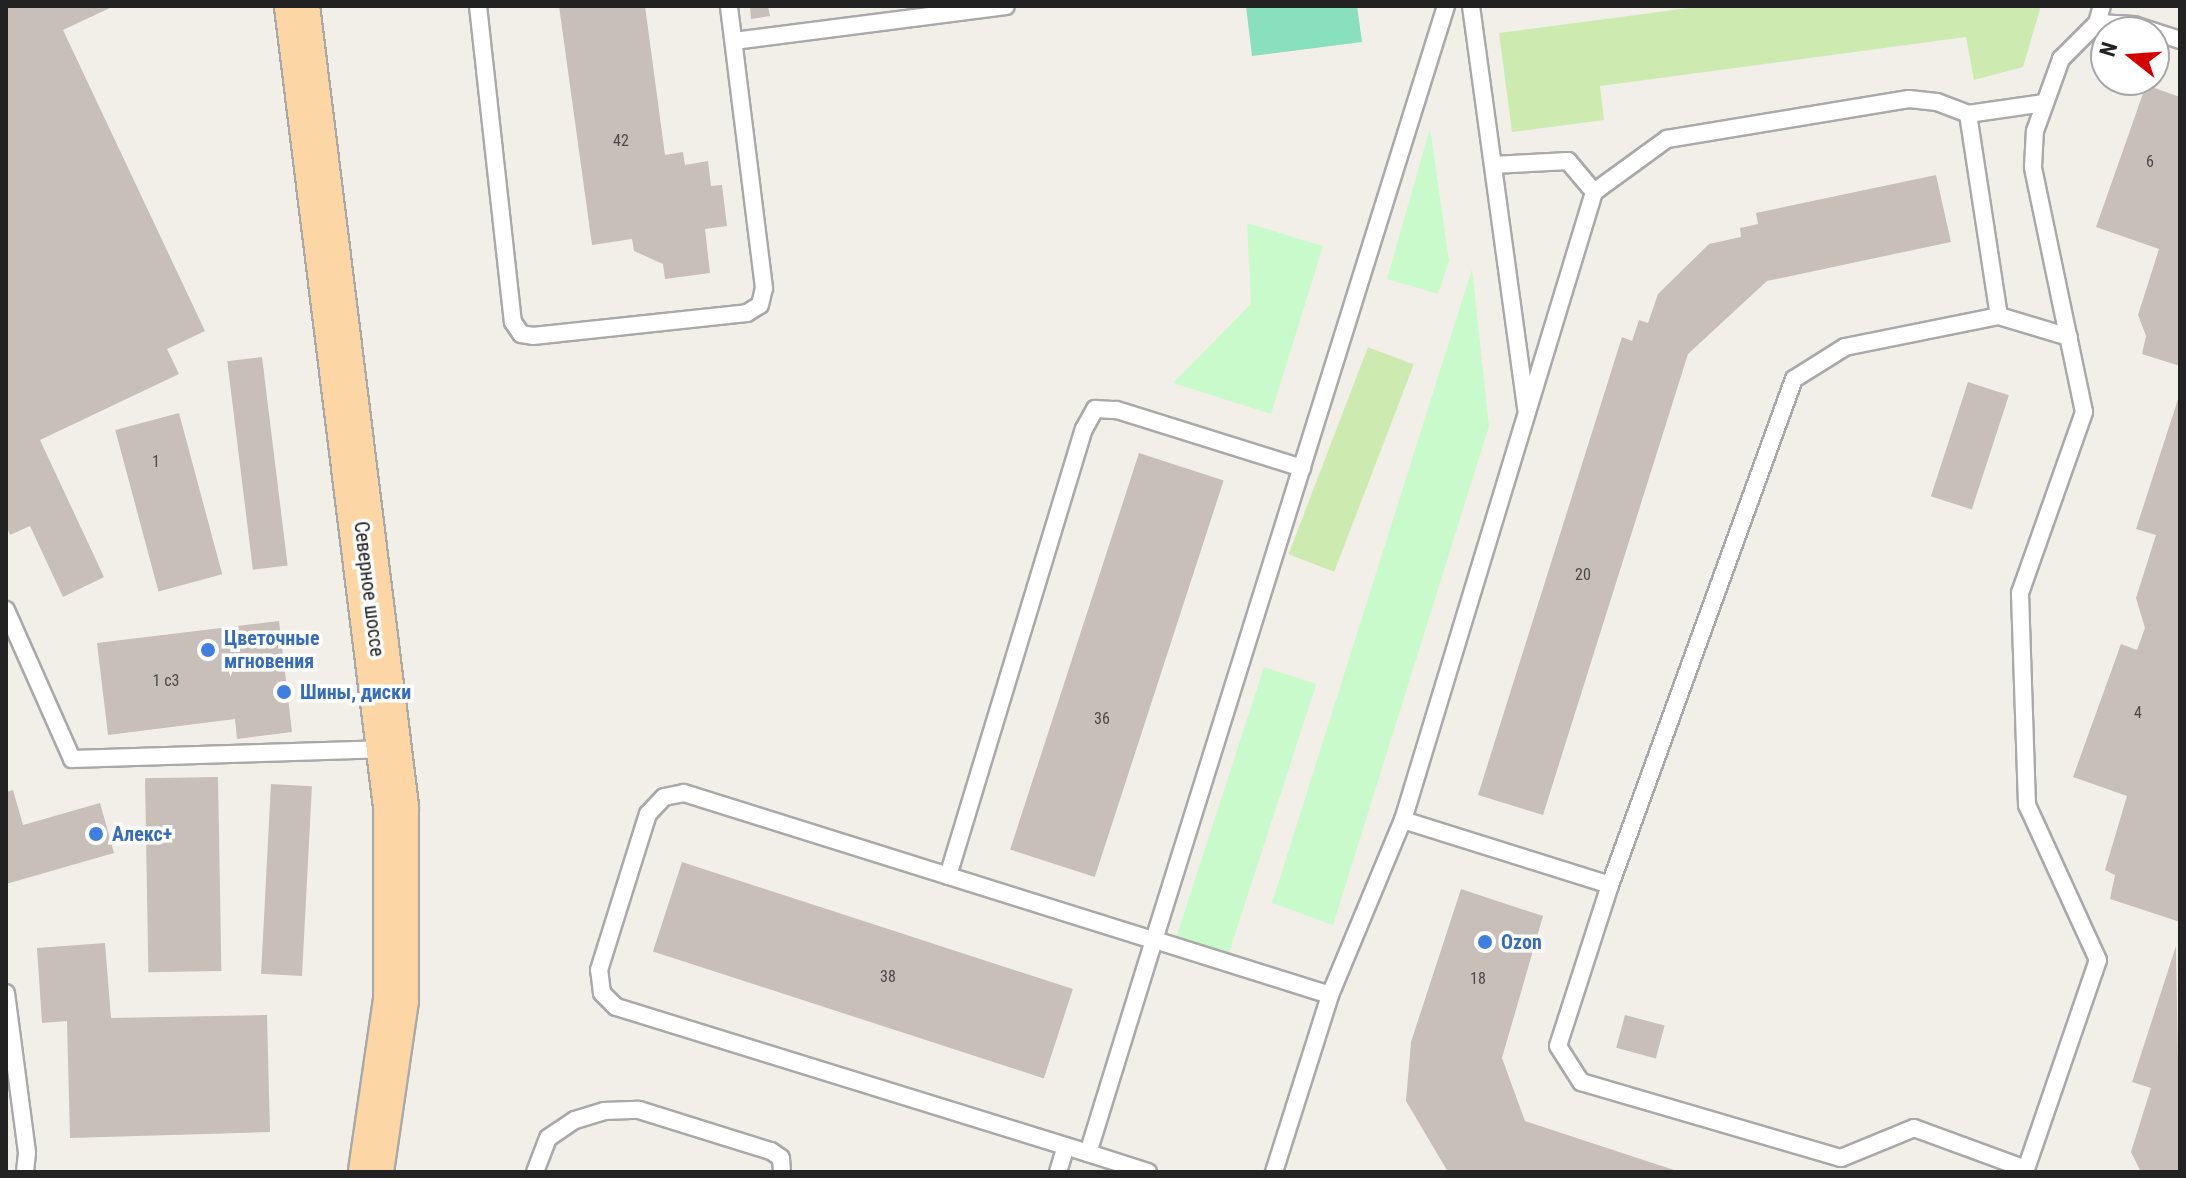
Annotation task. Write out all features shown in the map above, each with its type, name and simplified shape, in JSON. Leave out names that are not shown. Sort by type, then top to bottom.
[{"type":"main road","name":"Северное шоссе","points":[[297,6],[389,749],[399,901],[396,1000],[371,1172]]},
{"type":"lane","points":[[478,6],[513,322],[521,334],[533,336],[747,313],[760,305],[764,288],[729,6]]},
{"type":"lane","points":[[734,41],[998,6]]},
{"type":"lane","points":[[1088,1153],[1446,6]]},
{"type":"lane","points":[[1471,6],[1527,414]]},
{"type":"lane","points":[[2069,337],[1999,316],[1845,347],[1794,379],[1610,885],[1558,1046],[1581,1082],[1841,1158],[1914,1128],[2025,1170],[2098,960],[2027,805],[2020,593],[2084,412],[2069,337],[2033,167],[2044,103],[2061,59],[2090,30]]},
{"type":"lane","points":[[1274,1172],[1330,995],[1403,820],[1594,192],[1667,139],[1909,99],[1968,114],[2044,103]]},
{"type":"lane","points":[[1968,114],[1999,316]]},
{"type":"lane","points":[[1493,165],[1568,161],[1594,192]]},
{"type":"lane","points":[[948,876],[1084,429],[1095,409],[1117,410],[1302,468]]},
{"type":"lane","points":[[6,610],[72,759],[389,749]]},
{"type":"lane","points":[[1148,1172],[616,1007],[602,993],[599,970],[648,814],[664,797],[684,793],[1330,995]]},
{"type":"lane","points":[[1403,820],[1610,885]]},
{"type":"lane","points":[[6,993],[27,1153],[25,1172]]},
{"type":"lane","points":[[535,1172],[548,1138],[575,1120],[604,1111],[639,1110],[771,1151],[781,1158],[782,1172]]},
{"type":"lane","points":[[1058,1172],[1066,1146]]},
{"type":"green space","points":[[1246,6],[1357,6],[1362,42],[1252,56]]},
{"type":"green space","points":[[1704,6],[2041,6],[2023,67],[1974,80],[1966,37],[1600,86],[1604,120],[1512,132],[1499,33]]},
{"type":"green space","points":[[1430,128],[1449,261],[1438,294],[1387,279]]},
{"type":"green space","points":[[1247,223],[1323,246],[1271,414],[1173,383],[1251,304]]},
{"type":"green space","points":[[1472,269],[1489,426],[1333,925],[1272,903]]},
{"type":"green space","points":[[1368,347],[1414,365],[1334,572],[1288,554]]},
{"type":"green space","points":[[1264,667],[1316,684],[1229,953],[1177,936]]},
{"type":"building","points":[[6,6],[114,6],[63,30],[205,331],[167,349],[179,374],[40,440],[104,577],[63,597],[30,526],[10,535],[6,526]]},
{"type":"building","points":[[559,6],[645,6],[665,155],[683,152],[685,165],[708,161],[711,186],[722,185],[727,226],[705,229],[710,273],[665,279],[663,264],[634,251],[632,239],[592,245]]},
{"type":"building","points":[[750,6],[768,6],[770,16],[751,19]]},
{"type":"building","points":[[2170,93],[2180,97],[2180,366],[2142,354],[2146,336],[2138,315],[2159,249],[2096,227],[2142,96],[2170,96]]},
{"type":"building","points":[[1936,175],[1951,242],[1767,281],[1688,354],[1543,815],[1478,795],[1622,337],[1632,341],[1639,320],[1648,323],[1658,294],[1709,244],[1741,237],[1740,228],[1758,224],[1756,213]]},
{"type":"building","points":[[262,357],[288,565],[253,570],[227,361]]},
{"type":"building","points":[[1968,382],[2009,395],[1972,509],[1931,496]]},
{"type":"building","points":[[2179,396],[2180,922],[2110,899],[2115,875],[2105,870],[2127,796],[2073,777],[2121,644],[2137,650],[2145,628],[2136,598],[2156,535],[2136,529]]},
{"type":"building","points":[[179,413],[222,574],[158,591],[115,430]]},
{"type":"building","points":[[1139,453],[1224,481],[1095,877],[1010,850]]},
{"type":"building","points":[[279,621],[292,732],[237,739],[235,719],[108,735],[97,643]]},
{"type":"building","points":[[218,777],[221,971],[148,972],[145,778]]},
{"type":"building","points":[[271,784],[312,786],[302,976],[261,974]]},
{"type":"building","points":[[13,790],[23,825],[100,803],[114,853],[6,884],[6,792]]},
{"type":"building","points":[[682,862],[1073,989],[1044,1078],[653,951]]},
{"type":"building","points":[[1461,889],[1543,916],[1502,1058],[1525,1121],[1680,1172],[1448,1172],[1406,1101],[1411,1042]]},
{"type":"building","points":[[105,943],[111,1018],[267,1015],[270,1132],[70,1138],[67,1021],[42,1023],[37,948]]},
{"type":"building","points":[[2176,946],[2180,1172],[2141,1172],[2131,1152],[2151,1088],[2132,1082]]},
{"type":"building","points":[[1625,1015],[1665,1026],[1656,1058],[1616,1048]]},
{"type":"place","name":"Цветочные мгновения","points":[[208,650]]},
{"type":"place","name":"Шины, диски","points":[[284,692]]},
{"type":"place","name":"Алекс+","points":[[96,834]]},
{"type":"place","name":"Ozon","points":[[1485,942]]}]
